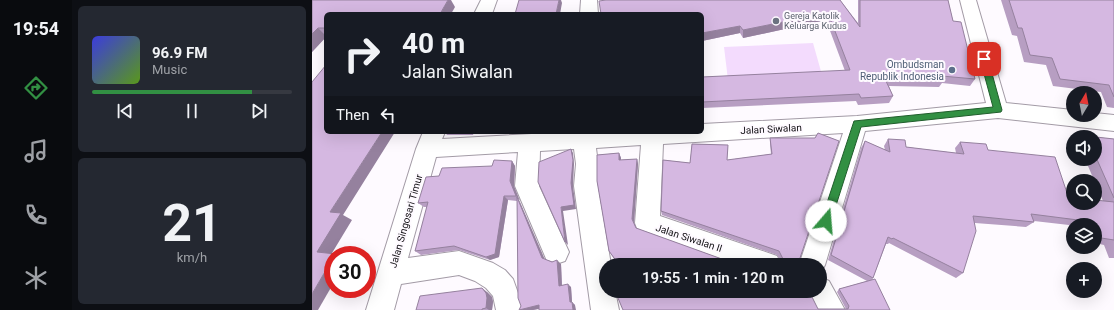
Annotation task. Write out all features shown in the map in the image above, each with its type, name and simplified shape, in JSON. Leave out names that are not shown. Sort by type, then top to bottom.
[{"type":"street","points":[[484,12],[489,0]]},
{"type":"street","points":[[589,0],[590,12]]},
{"type":"street","points":[[968,0],[998,110]]},
{"type":"street","name":"Jalan Siwalan","points":[[704,133],[857,124],[998,110],[1114,123]]},
{"type":"street","points":[[814,258],[857,124]]},
{"type":"street","name":"Jalan Siwalan","points":[[430,140],[530,143],[576,137],[686,134]]},
{"type":"street","name":"Jalan Siwalan II","points":[[652,136],[652,163],[647,223],[748,258]]},
{"type":"street","points":[[576,137],[587,164],[586,186],[605,310]]},
{"type":"street","name":"Jalan Singosari Timur","points":[[380,310],[430,140]]},
{"type":"street","points":[[530,143],[527,186],[556,252]]},
{"type":"street","points":[[391,273],[459,263],[470,265],[494,278],[504,289],[510,310]]},
{"type":"street","points":[[824,298],[831,310]]},
{"type":"shaded area","points":[[813,43],[822,75],[728,80],[724,47]]},
{"type":"building","points":[[312,0],[448,0],[441,12],[324,12],[324,28],[318,28],[312,34]]},
{"type":"building","points":[[519,0],[559,0],[556,12],[516,12]]},
{"type":"building","points":[[840,0],[860,27],[860,0],[948,0],[953,21],[961,22],[975,79],[942,76],[944,81],[885,79],[893,96],[861,98],[859,94],[704,102],[704,77],[850,70],[828,13],[743,30],[740,26],[704,33],[704,12],[601,12],[599,1]]},
{"type":"building","points":[[1009,0],[1114,0],[1114,97],[1109,85],[1060,79],[1052,58],[1030,55],[1022,28],[1018,28]]},
{"type":"building","points":[[324,67],[324,134],[381,134],[330,212],[341,213],[317,252],[324,253],[324,273],[312,294],[312,82]]},
{"type":"building","points":[[818,133],[839,141],[800,258],[782,258],[779,251],[661,211],[663,160],[690,163],[692,144],[728,145],[727,160],[772,154],[770,138],[815,138]]},
{"type":"building","points":[[1102,138],[1114,139],[1114,198],[1100,166],[1102,166]]},
{"type":"building","points":[[888,139],[905,140],[906,147],[964,154],[960,142],[986,144],[988,150],[1055,157],[1066,190],[1066,210],[1102,210],[1102,201],[1114,202],[1114,240],[1102,238],[1102,218],[1066,218],[1031,214],[1034,222],[973,216],[976,231],[963,273],[893,238],[888,237],[873,278],[831,255],[865,141],[890,152]]},
{"type":"building","points":[[571,149],[573,160],[571,183],[574,205],[561,207],[565,242],[538,182],[539,162]]},
{"type":"building","points":[[619,153],[619,160],[637,159],[632,219],[636,228],[719,258],[614,258],[609,251],[597,181],[597,155]]},
{"type":"building","points":[[494,160],[512,161],[510,181],[516,196],[504,196],[495,254],[486,257],[454,246],[415,251],[428,202],[418,203],[426,177],[439,176],[442,168],[492,166]]},
{"type":"building","points":[[517,197],[542,258],[552,262],[557,260],[559,286],[568,284],[570,302],[572,302],[573,310],[539,310],[539,305],[519,310],[521,306],[518,298]]},
{"type":"building","points":[[875,279],[890,310],[623,310],[618,298],[812,298],[818,309],[848,309],[849,306],[839,289]]},
{"type":"building","points":[[482,288],[486,293],[487,298],[486,308],[482,310],[416,310],[420,296]]},
{"type":"place","name":"Gereja Katolik Keluarga Kudus","points":[[776,21]]},
{"type":"place","name":"Ombudsman Republik Indonesia","points":[[952,70]]},
{"type":"route","points":[[826,221],[857,124],[998,110],[984,59]]}]
